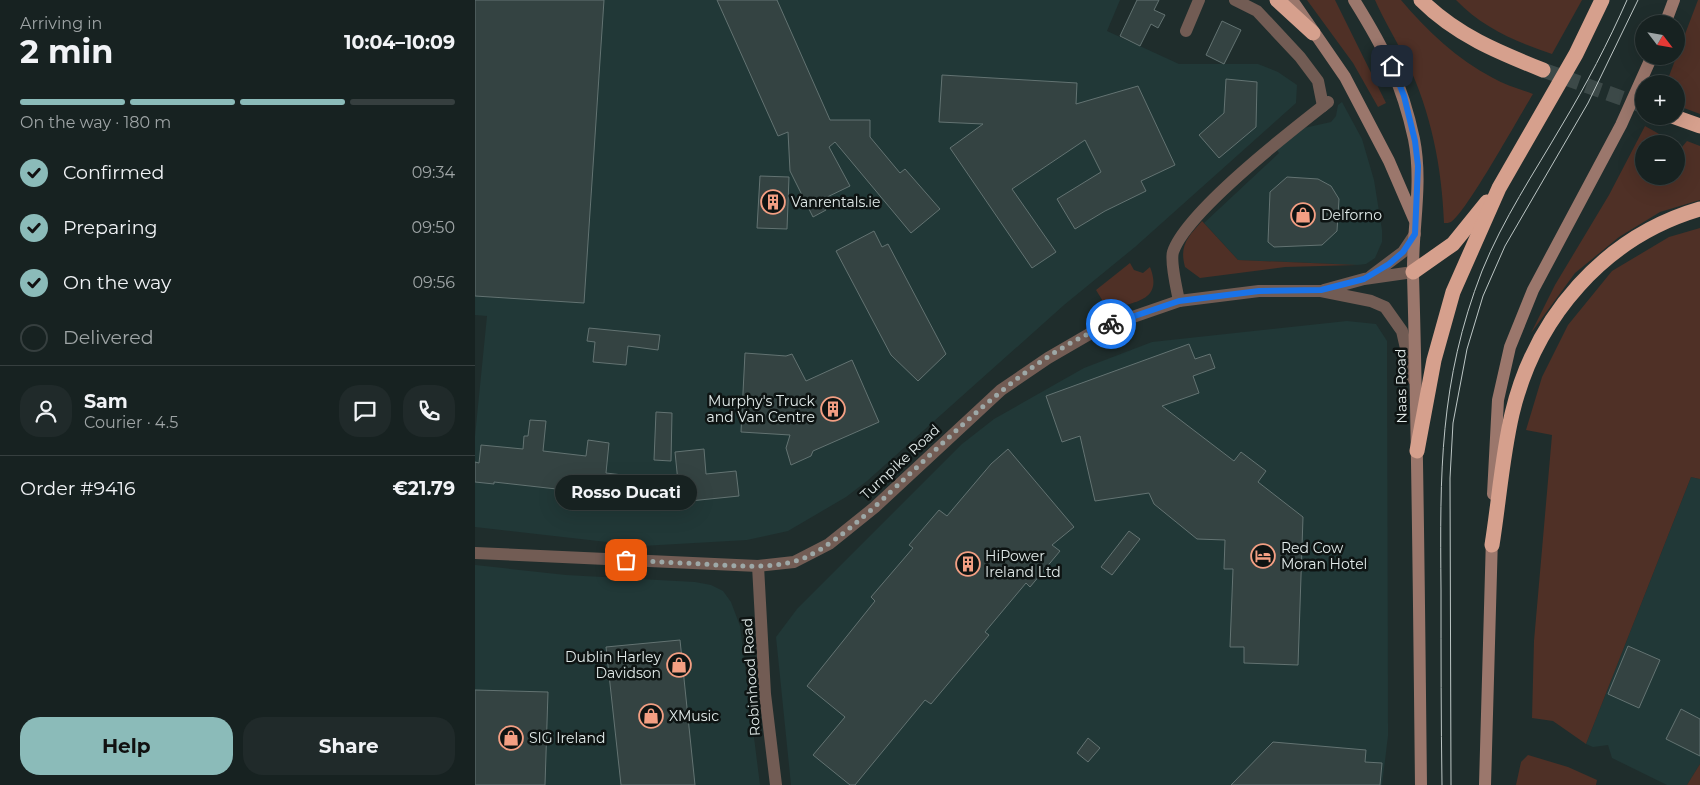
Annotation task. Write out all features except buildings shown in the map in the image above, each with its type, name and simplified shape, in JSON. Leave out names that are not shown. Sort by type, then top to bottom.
[{"type":"highway","points":[[1277,0],[1313,33]]},
{"type":"highway","points":[[1421,0],[1437,15],[1474,41],[1543,70]]},
{"type":"highway","points":[[1417,451],[1442,327],[1453,292],[1499,188],[1576,54],[1601,0]]},
{"type":"highway","points":[[1685,121],[1700,126]]},
{"type":"highway","points":[[1413,272],[1453,244],[1499,188]]},
{"type":"highway","points":[[1492,545],[1503,458],[1512,412],[1534,353],[1547,327],[1568,295],[1583,279],[1620,247],[1660,224],[1700,209]]},
{"type":"main road","points":[[1292,0],[1345,77],[1363,110],[1414,219]]},
{"type":"main road","name":"Naas Road","points":[[1354,0],[1388,57],[1404,96],[1415,141],[1418,166],[1413,272],[1417,398],[1421,785]]},
{"type":"main road","points":[[1668,15],[1673,0]]},
{"type":"main road","points":[[1485,785],[1494,460],[1498,400],[1510,347],[1533,290],[1613,141],[1647,65]]},
{"type":"street","points":[[1186,31],[1199,0]]},
{"type":"street","points":[[1179,301],[1172,254],[1181,234],[1221,192],[1326,104],[1317,81],[1301,57],[1257,11],[1235,0]]},
{"type":"street","points":[[1364,279],[1389,264],[1403,252],[1415,234]]},
{"type":"street","points":[[1321,290],[1364,279],[1413,272]]},
{"type":"street","points":[[1321,290],[1371,301],[1385,307],[1402,332],[1417,398]]},
{"type":"street","name":"Turnpike Road","points":[[475,553],[758,566],[794,562],[829,544],[875,507],[1001,390],[1048,358],[1098,329],[1179,301],[1259,291],[1321,290]]},
{"type":"street","name":"Robinhood Road","points":[[758,566],[765,694],[776,785]]},
{"type":"shaded area","points":[[475,0],[1120,0],[1107,31],[1179,64],[1258,64],[1278,72],[1297,85],[1296,103],[1135,247],[1064,305],[867,481],[846,497],[788,531],[747,540],[642,546],[475,527],[475,436],[487,316],[475,315]]},
{"type":"shaded area","points":[[1307,0],[1335,0],[1386,103],[1378,107],[1353,63]]},
{"type":"shaded area","points":[[1375,0],[1401,0],[1421,23],[1467,62],[1508,85],[1533,94],[1480,183],[1458,215],[1450,222],[1444,223],[1438,161],[1423,101],[1407,62]]},
{"type":"shaded area","points":[[1456,0],[1582,0],[1552,54],[1501,33],[1477,19]]},
{"type":"shaded area","points":[[1698,0],[1700,0],[1700,114],[1685,108],[1685,75],[1669,75],[1673,65],[1685,65],[1685,34]]},
{"type":"shaded area","points":[[1342,102],[1362,139],[1374,180],[1382,230],[1382,242],[1375,258],[1366,264],[1357,265],[1238,260],[1204,223],[1279,153],[1277,150],[1304,128],[1331,122],[1336,116],[1338,105]]},
{"type":"shaded area","points":[[1645,126],[1661,135],[1640,135]]},
{"type":"shaded area","points":[[1687,141],[1700,146],[1700,200],[1660,212],[1619,237],[1575,273],[1531,333],[1555,285],[1609,195],[1635,145],[1635,185],[1685,185],[1685,143]]},
{"type":"shaded area","points":[[1202,221],[1238,260],[1357,265],[1285,267],[1200,278],[1185,267],[1183,253],[1186,242]]},
{"type":"shaded area","points":[[1700,228],[1700,479],[1691,477],[1586,744],[1553,721],[1532,718],[1534,641],[1552,435],[1526,430],[1542,377],[1568,325],[1612,271],[1669,237]]},
{"type":"shaded area","points":[[1130,263],[1134,270],[1143,273],[1150,267],[1153,286],[1150,293],[1139,301],[1113,309],[1104,303],[1096,290]]},
{"type":"shaded area","points":[[1347,321],[1376,324],[1387,341],[1388,736],[1382,785],[791,785],[776,637],[797,609],[962,444],[994,419],[1084,368],[1152,342]]},
{"type":"shaded area","points":[[1691,477],[1700,479],[1700,764],[1687,785],[1667,785],[1612,758],[1608,745],[1593,747],[1586,744]]},
{"type":"shaded area","points":[[475,565],[566,575],[695,582],[711,585],[723,591],[731,602],[740,626],[760,785],[475,785]]},
{"type":"shaded area","points":[[1528,755],[1568,767],[1597,780],[1596,785],[1516,785],[1521,762]]},
{"type":"shaded area","points":[[1700,764],[1700,785],[1687,785]]},
{"type":"tunnel","points":[[1543,70],[1635,103]]},
{"type":"tram line","points":[[1442,785],[1442,467],[1445,428],[1457,351],[1482,271],[1499,233],[1571,110],[1627,0]]},
{"type":"tram line","points":[[1451,785],[1450,478],[1453,423],[1467,349],[1483,296],[1505,246],[1588,103],[1638,0]]},
{"type":"way so far","points":[[626,560],[758,566],[794,562],[829,544],[875,507],[1001,390],[1048,358],[1098,329],[1111,324]]},
{"type":"place","name":"Vanrentals.ie","points":[[773,202]]},
{"type":"place","name":"Delforno","points":[[1303,215]]},
{"type":"place","name":"Murphy's Truck and Van Centre","points":[[833,409]]},
{"type":"place","name":"Red Cow Moran Hotel","points":[[1263,556]]},
{"type":"place","name":"Rosso Ducati","points":[[626,560]]},
{"type":"place","name":"HiPower Ireland Ltd","points":[[968,564]]},
{"type":"place","name":"Dublin Harley Davidson","points":[[679,665]]},
{"type":"place","name":"XMusic","points":[[651,716]]},
{"type":"place","name":"SIG Ireland","points":[[511,738]]},
{"type":"route","points":[[1111,324],[1179,301],[1259,291],[1321,290],[1364,279],[1389,264],[1403,252],[1415,234],[1414,219],[1418,190],[1418,166],[1415,141],[1404,96],[1392,66]]}]
